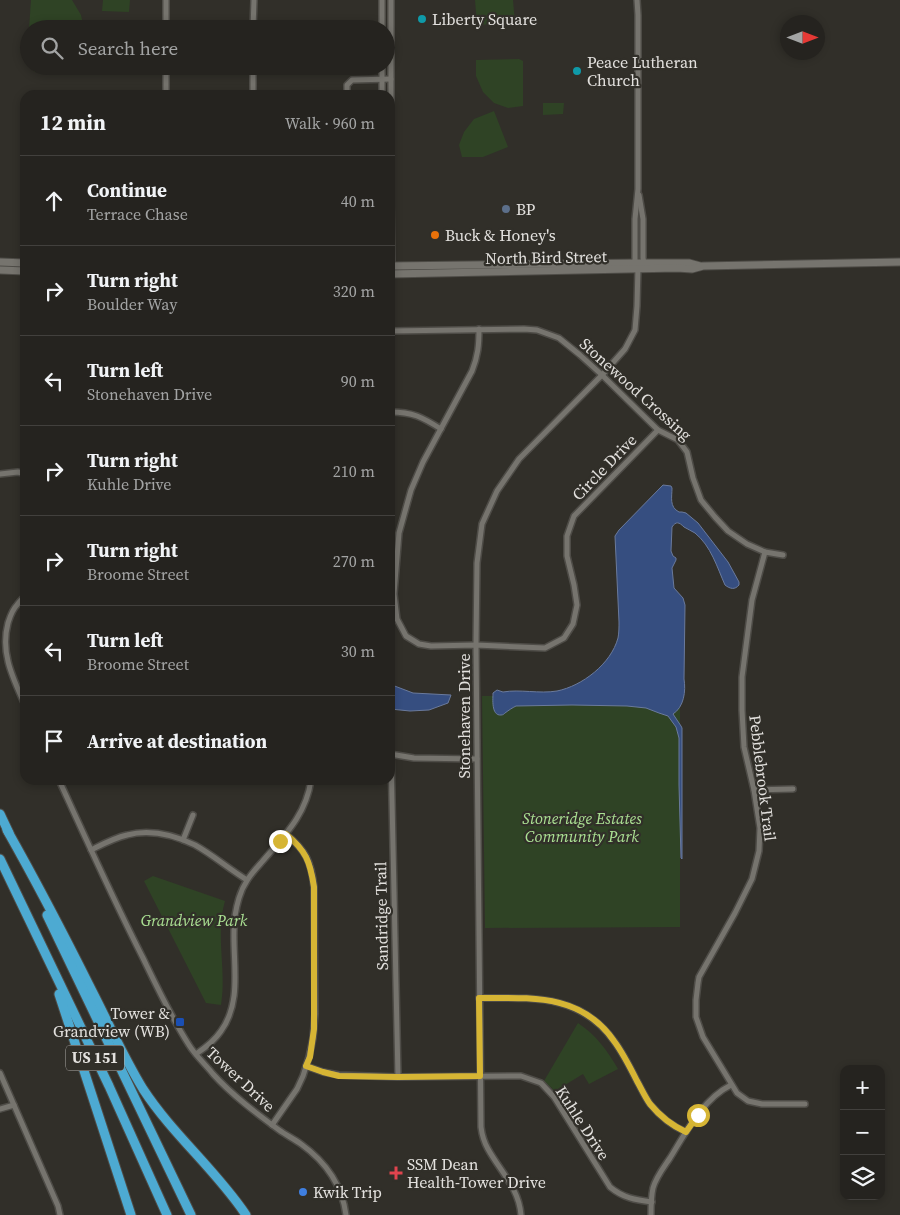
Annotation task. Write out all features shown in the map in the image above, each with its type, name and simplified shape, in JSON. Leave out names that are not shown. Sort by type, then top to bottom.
[{"type":"highway","name":"US 151","points":[[0,814],[68,961],[191,1215]]},
{"type":"highway","points":[[7,830],[36,881],[122,1052],[143,1088],[170,1126],[234,1198],[246,1215]]},
{"type":"highway","name":"US 151","points":[[0,859],[109,1086],[167,1215]]},
{"type":"highway","points":[[20,902],[62,1000],[130,1215]]},
{"type":"street","points":[[166,0],[166,20]]},
{"type":"street","points":[[253,20],[254,0]]},
{"type":"street","points":[[382,0],[382,20]]},
{"type":"street","points":[[391,0],[391,20]]},
{"type":"street","name":"Stonehaven Drive","points":[[521,1215],[515,1191],[488,1150],[481,1127],[476,645],[477,563],[482,524],[497,490],[519,459],[625,349],[635,330],[639,264],[635,219],[638,189],[638,2]]},
{"type":"street","points":[[166,75],[166,90]]},
{"type":"street","points":[[253,75],[253,90]]},
{"type":"street","points":[[382,75],[382,90]]},
{"type":"street","points":[[391,75],[391,90]]},
{"type":"street","points":[[347,90],[347,84],[352,80],[391,79]]},
{"type":"street","name":"Stonehaven Drive","points":[[638,189],[643,219],[643,258],[639,264]]},
{"type":"street","points":[[0,262],[20,263]]},
{"type":"street","name":"North Bird Street","points":[[395,267],[639,264],[692,269],[703,266],[900,262]]},
{"type":"street","name":"North Bird Street","points":[[395,274],[639,264]]},
{"type":"street","points":[[0,270],[20,271]]},
{"type":"street","name":"Circle Drive","points":[[395,579],[399,533],[411,490],[423,462],[474,365],[479,346],[479,329]]},
{"type":"street","name":"Stonewood Crossing","points":[[395,331],[524,329],[537,330],[559,338],[602,375],[658,430],[678,440],[687,452],[693,478],[701,500],[728,531],[747,544],[765,552],[783,555]]},
{"type":"street","points":[[395,412],[404,412],[423,418],[441,429]]},
{"type":"street","name":"Circle Drive","points":[[395,602],[397,619],[406,636],[418,644],[431,646],[476,645],[545,648],[564,638],[573,624],[577,605],[567,556],[567,536],[574,516],[658,430]]},
{"type":"street","points":[[0,474],[20,473]]},
{"type":"street","name":"Pebblebrook Trail","points":[[765,552],[752,600],[742,677],[744,747],[760,828],[759,851],[752,879],[699,977],[696,1017],[703,1037],[737,1093],[748,1101],[762,1104],[805,1104]]},
{"type":"street","points":[[20,601],[11,614],[6,628],[3,649],[5,659],[20,694]]},
{"type":"street","points":[[395,755],[414,758],[477,759]]},
{"type":"street","name":"Tower Drive","points":[[61,785],[129,932],[175,1022],[190,1046],[215,1076],[239,1098],[272,1125],[316,1155],[333,1175],[342,1196],[346,1215]]},
{"type":"street","points":[[196,1054],[221,1032],[233,1006],[234,930],[239,897],[247,880],[301,813],[310,785]]},
{"type":"street","name":"Sandridge Trail","points":[[391,785],[398,1077]]},
{"type":"street","points":[[754,790],[792,789]]},
{"type":"street","points":[[183,840],[193,815]]},
{"type":"street","points":[[91,850],[114,839],[134,833],[166,834],[196,846],[247,880]]},
{"type":"street","points":[[272,1125],[297,1089],[310,1057],[314,1029],[314,887],[311,867],[306,855],[286,834]]},
{"type":"street","points":[[479,998],[538,998],[552,1000],[570,1006],[594,1020],[614,1040],[650,1104],[659,1114],[686,1132]]},
{"type":"street","name":"Kuhle Drive","points":[[306,1066],[339,1076],[521,1076],[534,1080],[544,1086],[554,1097],[610,1187],[617,1193],[632,1199],[652,1202]]},
{"type":"street","points":[[0,1073],[58,1206],[60,1215]]},
{"type":"street","points":[[651,1215],[653,1188],[693,1120],[716,1094],[731,1085]]},
{"type":"street","points":[[0,1109],[14,1105]]},
{"type":"green space","points":[[31,0],[72,0],[82,20],[30,20]]},
{"type":"green space","points":[[103,0],[130,0],[129,12],[102,11]]},
{"type":"green space","points":[[475,0],[513,0],[515,23],[477,25]]},
{"type":"green space","points":[[519,59],[523,61],[523,106],[508,108],[494,103],[483,92],[476,76],[476,60]]},
{"type":"green space","points":[[543,103],[564,103],[563,114],[543,115]]},
{"type":"green space","points":[[494,111],[508,147],[483,157],[462,157],[459,145],[464,132],[474,119]]},
{"type":"green space","name":"Stoneridge Estates Community Park","points":[[680,596],[680,927],[485,928],[482,696],[624,696]]},
{"type":"green space","name":"Grandview Park","points":[[153,876],[225,901],[221,927],[223,979],[221,1005],[206,1003],[144,881]]},
{"type":"green space","points":[[578,1023],[601,1043],[618,1069],[589,1084],[583,1074],[555,1091],[544,1081]]},
{"type":"water","points":[[663,485],[671,486],[672,502],[676,510],[686,513],[698,523],[728,562],[739,582],[739,585],[734,588],[725,585],[713,557],[701,538],[679,523],[673,525],[671,551],[676,558],[672,568],[674,588],[683,598],[685,605],[685,689],[682,703],[673,714],[682,728],[682,859],[679,738],[676,727],[668,716],[646,708],[572,705],[516,706],[498,715],[494,710],[493,702],[493,693],[497,690],[503,692],[543,692],[567,688],[585,679],[609,657],[618,638],[619,630],[615,536]]},
{"type":"water","points":[[395,686],[413,693],[451,695],[448,703],[429,710],[395,710]]},
{"type":"place","name":"Liberty Square","points":[[422,19]]},
{"type":"place","name":"Peace Lutheran Church","points":[[577,71]]},
{"type":"place","name":"BP","points":[[506,209]]},
{"type":"place","name":"Buck & Honey's","points":[[435,235]]},
{"type":"place","name":"Tower & Grandview (WB)","points":[[180,1022]]},
{"type":"place","name":"SSM Dean Health-Tower Drive","points":[[396,1173]]},
{"type":"place","name":"Kwik Trip","points":[[303,1192]]},
{"type":"route","points":[[280,841],[286,834],[306,855],[311,867],[314,887],[315,1014],[310,1057],[306,1066],[339,1076],[480,1076],[479,998],[538,998],[570,1006],[602,1026],[619,1048],[650,1104],[659,1114],[678,1128],[686,1132],[698,1115]]}]
